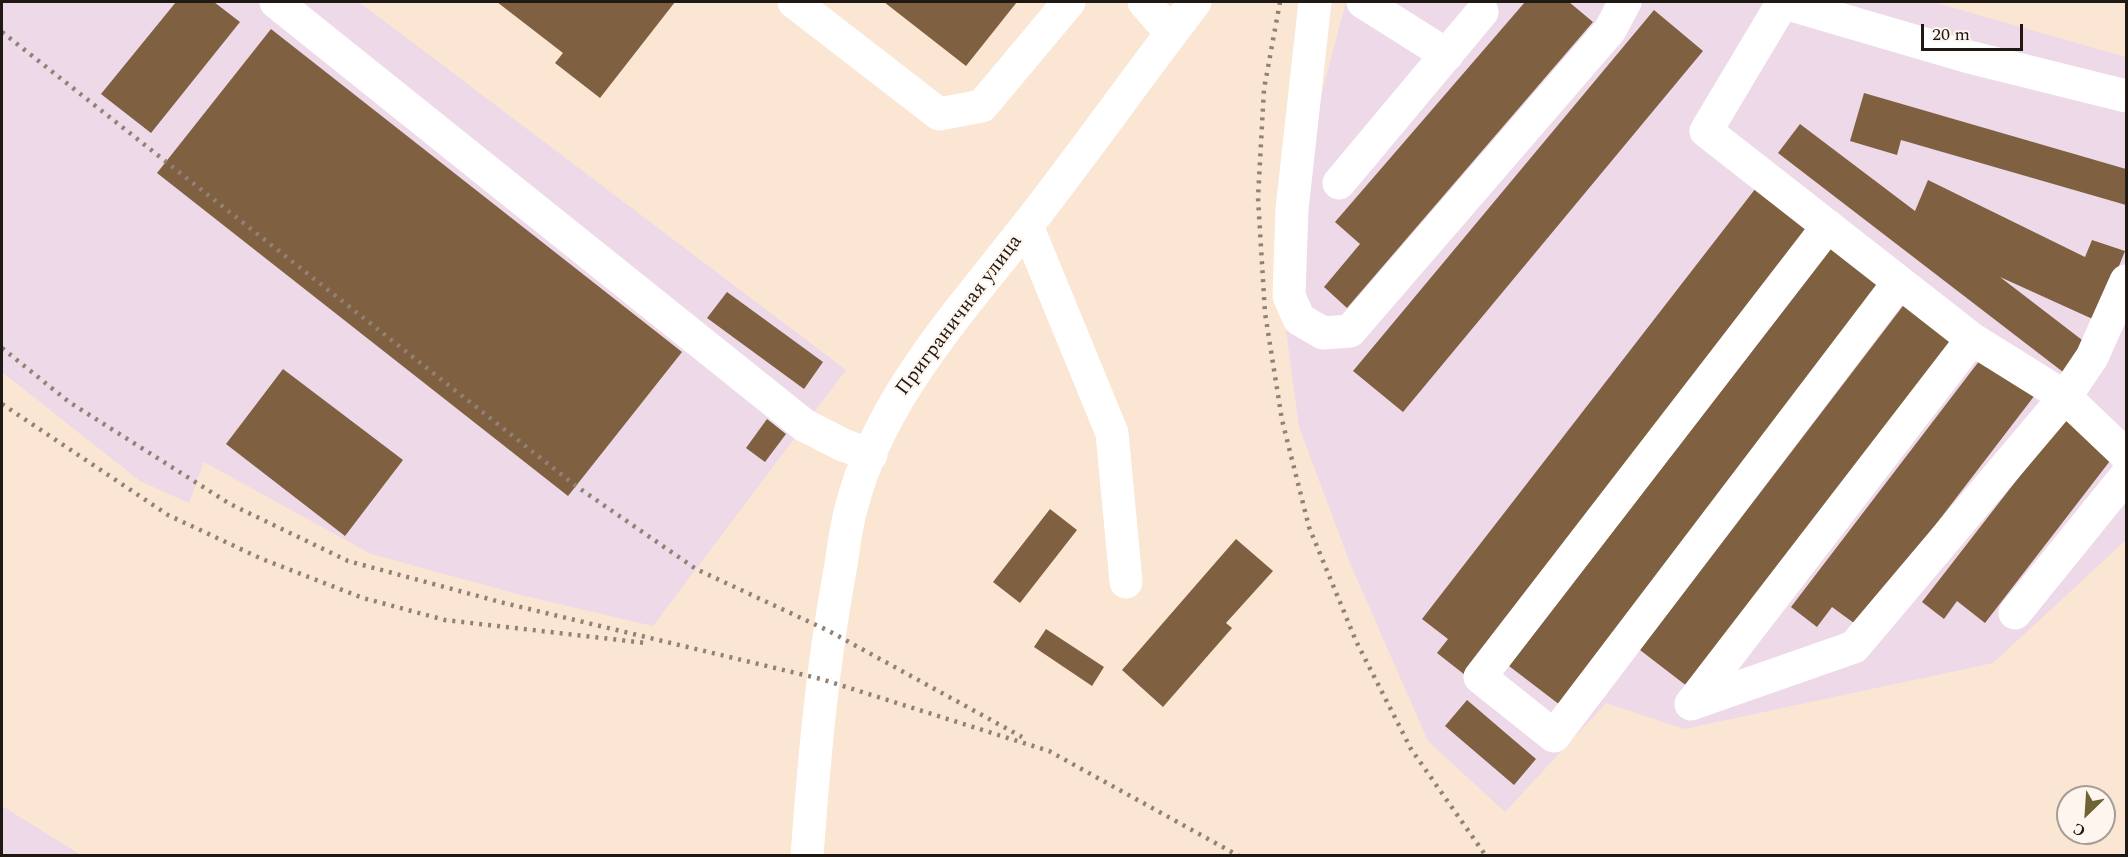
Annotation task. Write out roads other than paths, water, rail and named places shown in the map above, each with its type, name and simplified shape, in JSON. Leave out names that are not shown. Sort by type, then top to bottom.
[{"type":"street","points":[[276,2],[804,425],[843,445],[871,455]]},
{"type":"street","points":[[794,2],[939,114],[982,106],[1069,2]]},
{"type":"street","points":[[1144,2],[1171,33]]},
{"type":"street","name":"Приграничная улица","points":[[807,855],[821,679],[851,508],[894,404],[957,314],[1027,226],[1195,2]]},
{"type":"street","points":[[1316,2],[1292,209],[1289,296],[1299,319],[1323,333],[1350,331],[1610,30],[1625,2]]},
{"type":"street","points":[[1363,2],[1447,55]]},
{"type":"street","points":[[2127,96],[1969,57],[1782,2],[1706,131],[1972,339],[2065,397],[2127,456]]},
{"type":"street","points":[[1340,183],[1482,12]]},
{"type":"street","points":[[1027,226],[1112,434],[1126,582]]},
{"type":"street","points":[[1828,226],[1479,677],[1554,736],[1899,282]]},
{"type":"street","points":[[1972,339],[1690,704],[1854,647],[2065,397],[2092,357],[2127,281]]},
{"type":"street","points":[[2015,613],[2127,476]]},
{"type":"railway","points":[[1280,2],[1264,89],[1258,198],[1265,313],[1282,420],[1309,527],[1356,641],[1411,749],[1486,856]]},
{"type":"railway","points":[[2,32],[576,486],[696,569],[829,631],[1022,737]]},
{"type":"railway","points":[[2,348],[69,402],[230,504],[348,561],[504,603],[821,679],[1049,751],[1239,856]]},
{"type":"railway","points":[[2,404],[168,515],[262,559],[363,598],[445,620],[646,643]]}]
